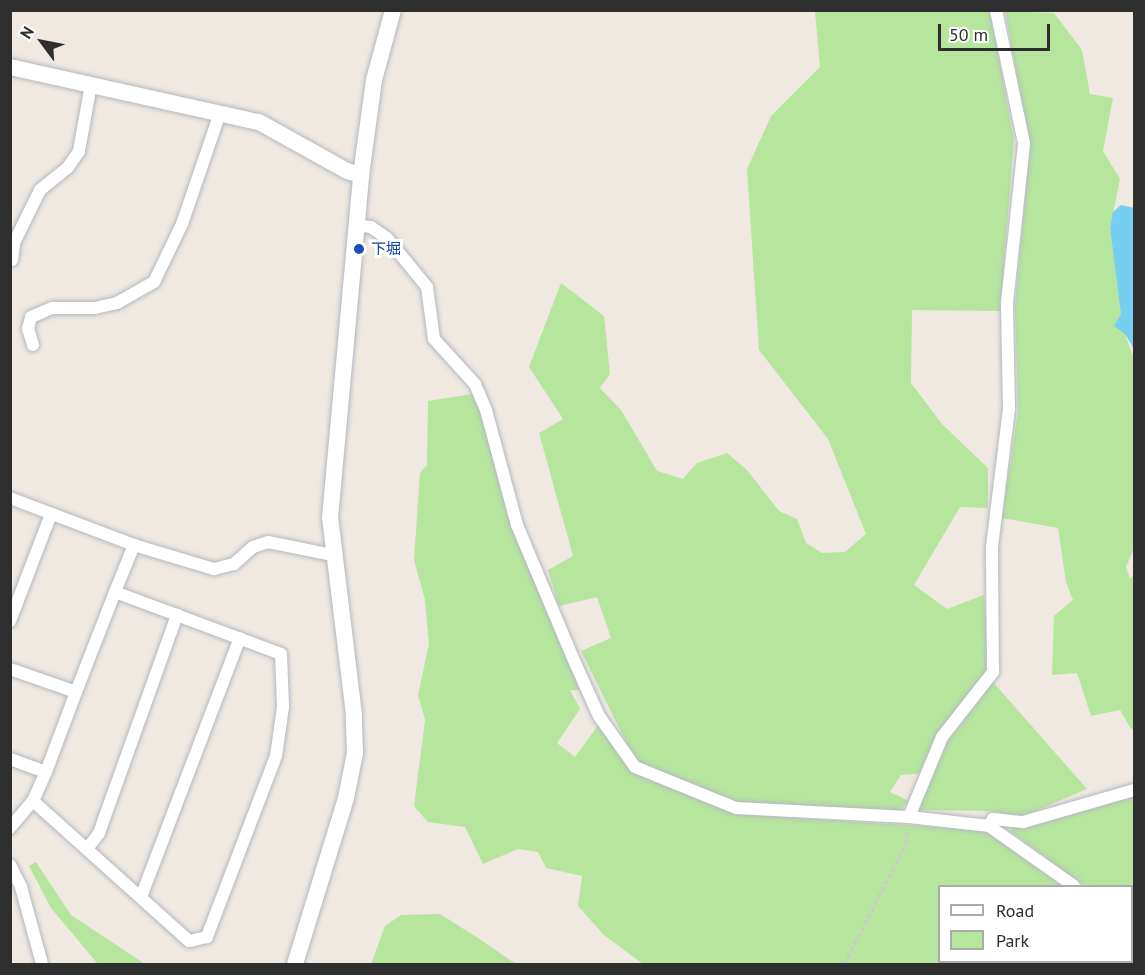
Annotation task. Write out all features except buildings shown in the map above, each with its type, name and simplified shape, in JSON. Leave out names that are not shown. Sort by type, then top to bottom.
[{"type":"street","points":[[295,964],[346,798],[355,753],[354,715],[332,555],[330,518],[361,175],[374,80],[393,10]]},
{"type":"street","points":[[909,817],[942,737],[993,672],[992,547],[1009,409],[1007,303],[1024,143],[996,10]]},
{"type":"street","points":[[10,67],[220,113],[278,129],[347,171],[361,175]]},
{"type":"street","points":[[12,260],[14,243],[40,190],[68,167],[80,151],[91,84]]},
{"type":"street","points":[[33,345],[28,329],[31,317],[51,308],[95,308],[117,303],[154,282],[182,225],[220,113]]},
{"type":"street","points":[[356,225],[370,227],[387,238],[427,287],[434,339],[475,384],[486,410],[517,525],[558,624],[599,716],[635,767],[736,808],[909,817],[989,826],[1073,885]]},
{"type":"street","points":[[10,498],[134,545],[214,569],[234,564],[252,547],[268,542],[332,555]]},
{"type":"street","points":[[10,621],[51,514]]},
{"type":"street","points":[[10,828],[33,801],[46,772],[134,545]]},
{"type":"street","points":[[10,584],[23,589]]},
{"type":"street","points":[[33,801],[189,941],[207,937],[276,756],[283,706],[281,654],[115,592]]},
{"type":"street","points":[[87,849],[99,833],[177,615]]},
{"type":"street","points":[[141,897],[240,638]]},
{"type":"street","points":[[10,669],[76,692]]},
{"type":"street","points":[[10,759],[46,772]]},
{"type":"street","points":[[989,826],[993,819],[1023,822],[1134,790]]},
{"type":"street","points":[[10,865],[21,887],[42,964]]},
{"type":"path","points":[[843,964],[906,844],[909,817]]},
{"type":"green space","points":[[815,11],[990,11],[1014,140],[1000,311],[912,310],[911,383],[942,424],[988,468],[988,508],[960,507],[914,585],[947,609],[984,595],[989,669],[937,737],[918,774],[901,775],[890,792],[909,801],[895,815],[736,803],[637,764],[581,651],[611,638],[597,597],[559,606],[548,570],[573,556],[539,433],[563,419],[529,367],[561,283],[604,316],[610,374],[600,388],[621,410],[657,471],[683,479],[697,463],[727,453],[747,470],[779,511],[797,519],[806,543],[822,553],[845,552],[866,534],[828,439],[759,350],[747,169],[771,116],[820,67]]},
{"type":"green space","points":[[1005,11],[1054,13],[1082,50],[1090,94],[1113,98],[1103,151],[1120,179],[1110,228],[1125,334],[1134,359],[1134,548],[1126,567],[1130,579],[1134,574],[1134,728],[1131,729],[1120,710],[1091,716],[1077,673],[1052,675],[1054,616],[1073,600],[1066,582],[1058,528],[1002,518],[1018,411],[1015,305],[1030,146]]},
{"type":"green space","points":[[472,394],[483,419],[507,514],[580,690],[570,690],[580,709],[557,743],[575,757],[599,724],[630,771],[735,814],[984,830],[1062,885],[938,885],[938,963],[956,964],[643,964],[604,935],[578,906],[582,876],[546,868],[538,852],[518,849],[483,864],[465,827],[428,822],[414,806],[425,720],[418,695],[429,644],[425,600],[414,560],[420,473],[427,465],[428,401]]},
{"type":"green space","points":[[993,682],[1087,789],[1023,816],[988,811],[918,810],[948,741]]},
{"type":"green space","points":[[1134,795],[1134,936],[1133,885],[1083,885],[1010,831],[1013,827],[1035,825]]},
{"type":"green space","points":[[36,862],[71,915],[145,964],[98,964],[51,908],[29,866]]},
{"type":"green space","points":[[440,914],[516,964],[371,964],[385,926],[401,915]]},
{"type":"green space","points":[[1133,958],[1134,964],[1070,963],[1133,963]]},
{"type":"water","points":[[1121,205],[1134,208],[1134,349],[1125,334],[1114,326],[1121,314],[1110,228],[1113,212]]},
{"type":"place","name":"下堀","points":[[359,249]]}]
